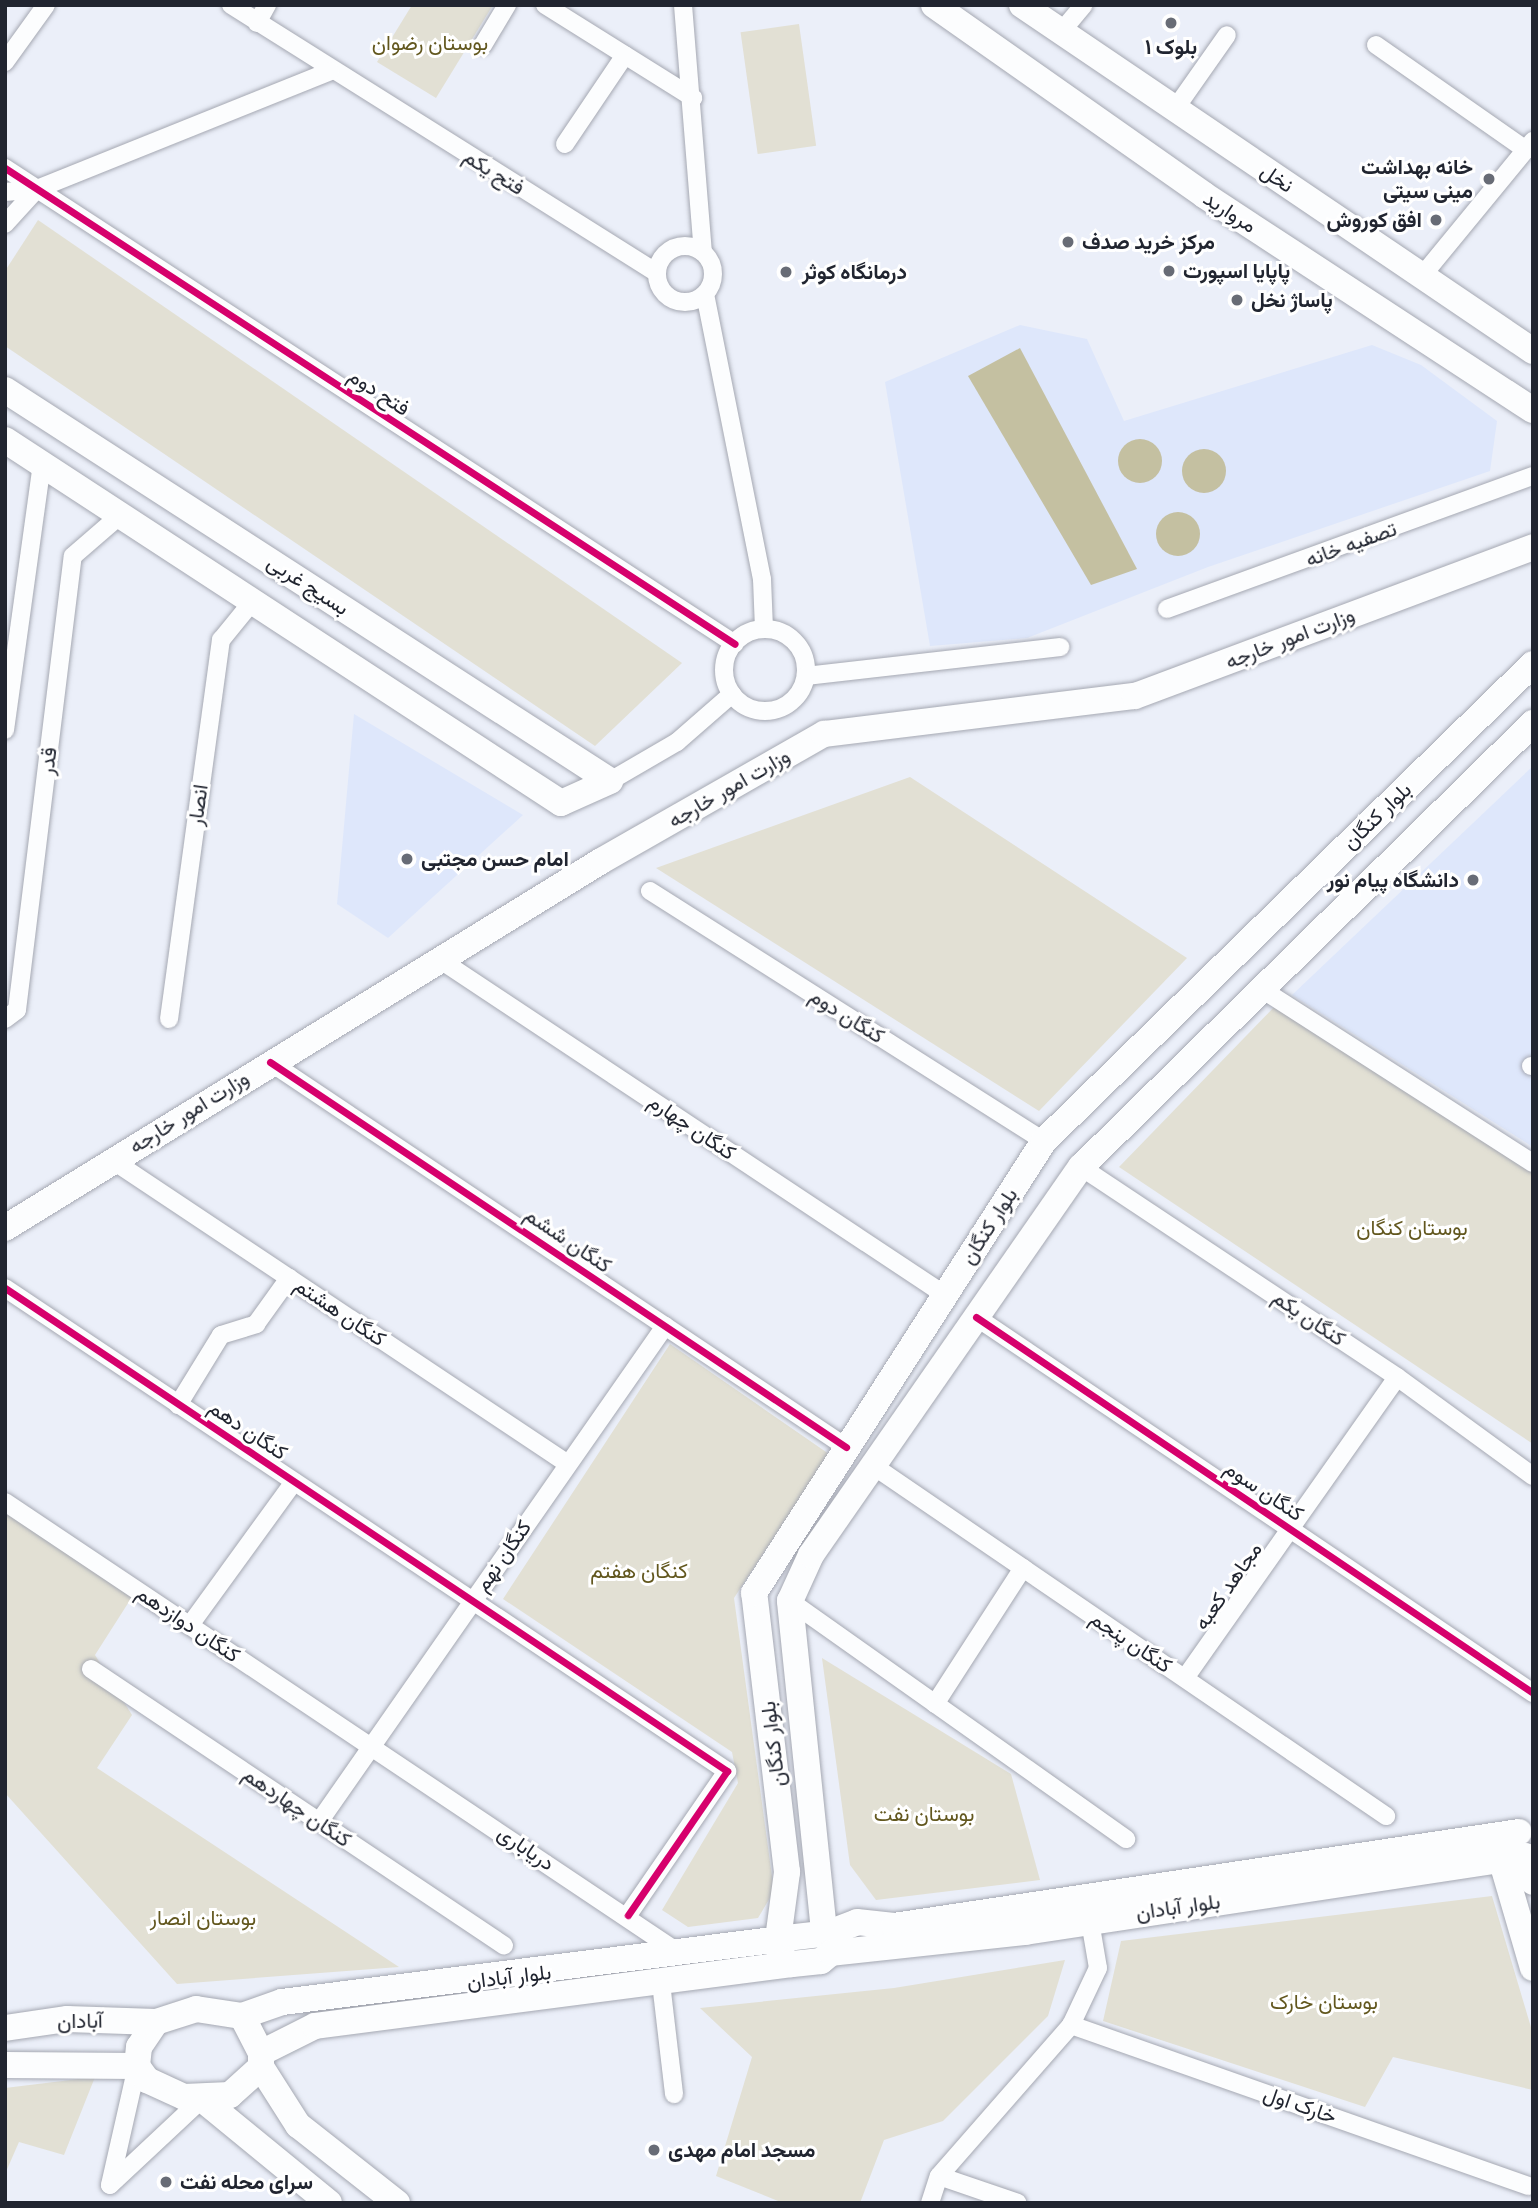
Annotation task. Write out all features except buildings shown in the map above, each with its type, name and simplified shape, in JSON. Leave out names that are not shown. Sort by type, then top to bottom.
[{"type":"main road","name":"مروارید","points":[[934,5],[1204,195],[1533,411]]},
{"type":"main road","name":"نخل","points":[[1022,5],[1533,351]]},
{"type":"main road","name":"بسیج غربی","points":[[5,390],[610,781]]},
{"type":"main road","points":[[5,440],[118,517],[561,803],[610,781]]},
{"type":"main road","name":"وزارت امور خارجه","points":[[5,1228],[439,959],[824,734],[1135,696],[1533,547]]},
{"type":"main road","name":"بلوار کنگان","points":[[778,1939],[787,1872],[754,1593],[1044,1141],[1533,663]]},
{"type":"main road","name":"بلوار کنگان","points":[[828,1939],[790,1601],[811,1555],[1081,1167],[1260,988],[1533,723]]},
{"type":"main road","points":[[1044,1141],[1081,1167]]},
{"type":"main road","points":[[846,1447],[875,1466]]},
{"type":"main road","points":[[1515,1845],[1533,1882]]},
{"type":"main road","points":[[1515,1845],[1533,1968]]},
{"type":"main road","name":"بلوار آبادان","points":[[242,2016],[282,2002],[778,1939],[828,1939],[1088,1910],[1515,1845]]},
{"type":"main road","points":[[778,1939],[780,1955],[790,1964]]},
{"type":"main road","name":"بلوار آبادان","points":[[261,2060],[315,2026],[661,1983],[790,1964],[812,1964],[828,1939]]},
{"type":"main road","points":[[261,2060],[230,2095],[202,2099],[163,2089],[137,2066],[139,2047],[156,2022],[196,2009],[242,2016],[261,2060],[298,2125],[397,2203]]},
{"type":"main road","name":"آبادان","points":[[5,2028],[67,2019],[156,2022]]},
{"type":"main road","name":"آبادان","points":[[5,2065],[137,2066]]},
{"type":"main road","points":[[202,2099],[329,2203]]},
{"type":"street","points":[[5,62],[46,5]]},
{"type":"street","name":"فتح یکم","points":[[231,5],[330,71],[657,273]]},
{"type":"street","points":[[257,23],[267,5]]},
{"type":"street","points":[[483,46],[507,5]]},
{"type":"street","points":[[545,5],[693,98]]},
{"type":"street","points":[[683,5],[693,98],[703,252],[713,277],[705,294],[762,579],[764,629]]},
{"type":"street","points":[[1061,32],[1084,5]]},
{"type":"street","points":[[1175,109],[1227,35]]},
{"type":"street","points":[[1376,44],[1529,146],[1422,276]]},
{"type":"street","points":[[565,144],[625,55]]},
{"type":"street","points":[[5,192],[37,189],[330,71]]},
{"type":"street","name":"فتح دوم","points":[[5,168],[734,644]]},
{"type":"street","points":[[5,224],[37,189]]},
{"type":"street","points":[[703,252],[687,246],[670,251],[657,273],[662,290],[678,301],[705,294]]},
{"type":"street","points":[[5,730],[42,464]]},
{"type":"street","name":"تصفیه خانه","points":[[1167,609],[1533,476]]},
{"type":"street","name":"قدر","points":[[5,1019],[17,1010],[73,556],[118,517]]},
{"type":"street","name":"انصار","points":[[169,1018],[221,640],[252,602]]},
{"type":"street","points":[[764,629],[734,644],[724,670],[732,694],[754,710],[781,708],[806,676],[1060,647]]},
{"type":"street","points":[[764,629],[796,643],[806,676]]},
{"type":"street","points":[[610,781],[677,742],[732,694]]},
{"type":"street","name":"کنگان دوم","points":[[650,891],[1044,1141]]},
{"type":"street","name":"کنگان چهارم","points":[[439,959],[944,1295]]},
{"type":"street","points":[[1260,988],[1533,1163]]},
{"type":"street","name":"کنگان ششم","points":[[270,1062],[846,1447]]},
{"type":"street","name":"کنگان هشتم","points":[[112,1160],[568,1464]]},
{"type":"street","name":"کنگان یکم","points":[[1081,1167],[1397,1377],[1533,1476]]},
{"type":"street","points":[[178,1405],[221,1335],[256,1324],[289,1278]]},
{"type":"street","name":"کنگان دهم","points":[[5,1288],[727,1772],[628,1915]]},
{"type":"street","name":"کنگان سوم","points":[[976,1317],[1533,1693]]},
{"type":"street","name":"کنگان نهم","points":[[319,1822],[665,1326]]},
{"type":"street","name":"مجاهد کعبه","points":[[1185,1678],[1397,1377]]},
{"type":"street","name":"کنگان پنجم","points":[[875,1466],[1386,1816]]},
{"type":"street","points":[[190,1625],[294,1482]]},
{"type":"street","name":"کنگان دوازدهم","points":[[5,1502],[371,1745]]},
{"type":"street","points":[[934,1704],[1023,1568]]},
{"type":"street","points":[[790,1601],[1126,1839]]},
{"type":"street","name":"کنگان چهاردهم","points":[[90,1669],[504,1945]]},
{"type":"street","name":"دریاباری","points":[[371,1745],[628,1915],[679,1953]]},
{"type":"street","points":[[930,2203],[939,2176],[1071,2025],[1098,1968],[1088,1910]]},
{"type":"street","points":[[661,1983],[674,2094]]},
{"type":"street","name":"خارک اول","points":[[1071,2025],[1530,2186]]},
{"type":"street","points":[[103,2203],[110,2185],[137,2066]]},
{"type":"street","points":[[110,2185],[202,2099]]},
{"type":"street","points":[[939,2176],[1018,2203]]},
{"type":"shaded area","points":[[1020,325],[1087,339],[1124,421],[1372,345],[1421,365],[1497,421],[1490,471],[1208,567],[1027,638],[930,646],[885,382]]},
{"type":"shaded area","points":[[1020,348],[1137,569],[1091,585],[968,376]]},
{"type":"shaded area","points":[[1140,439],[1155,446],[1162,461],[1155,476],[1140,483],[1125,476],[1118,461],[1125,446]]},
{"type":"shaded area","points":[[1204,449],[1219,456],[1226,471],[1219,486],[1204,493],[1189,486],[1182,471],[1189,456]]},
{"type":"shaded area","points":[[1178,512],[1193,519],[1200,534],[1193,549],[1178,556],[1163,549],[1156,534],[1163,519]]},
{"type":"shaded area","name":"امام حسن مجتبی","points":[[354,714],[523,815],[388,938],[337,904]]},
{"type":"shaded area","name":"دانشگاه پیام نور","points":[[1533,766],[1533,1147],[1292,995]]},
{"type":"green space","name":"بوستان رضوان","points":[[412,5],[493,5],[436,98],[377,62]]},
{"type":"green space","points":[[799,24],[816,146],[758,154],[741,32]]},
{"type":"green space","points":[[38,220],[682,663],[595,746],[5,346],[5,271]]},
{"type":"green space","points":[[910,777],[1187,958],[1039,1111],[656,868]]},
{"type":"green space","name":"بوستان کنگان","points":[[1277,1004],[1533,1172],[1533,1444],[1119,1167]]},
{"type":"green space","name":"کنگان هفتم","points":[[670,1344],[829,1454],[734,1598],[774,1891],[758,1918],[688,1927],[662,1910],[738,1783],[732,1752],[503,1599]]},
{"type":"green space","name":"بوستان انصار","points":[[5,1509],[132,1597],[95,1655],[132,1715],[97,1768],[399,1967],[177,1984],[5,1793]]},
{"type":"green space","name":"بوستان نفت","points":[[822,1658],[1011,1774],[1040,1880],[876,1900],[850,1865]]},
{"type":"green space","name":"بوستان خارک","points":[[1492,1896],[1533,2034],[1533,2090],[1393,2057],[1365,2107],[1103,2021],[1121,1941]]},
{"type":"green space","points":[[1065,1960],[1048,2016],[943,2121],[884,2140],[860,2203],[783,2203],[716,2176],[752,2057],[700,2008],[894,1988]]},
{"type":"green space","points":[[95,2077],[64,2155],[19,2142],[5,2174],[5,2088]]},
{"type":"cycle path","points":[[5,168],[735,644]]},
{"type":"cycle path","points":[[270,1062],[846,1447]]},
{"type":"cycle path","points":[[5,1288],[727,1771],[628,1915]]},
{"type":"cycle path","points":[[976,1317],[1533,1693]]},
{"type":"place","name":"۱ بلوک","points":[[1171,23]]},
{"type":"place","name":"خانه بهداشت مینی سیتی","points":[[1489,179]]},
{"type":"place","name":"افق کوروش","points":[[1436,220]]},
{"type":"place","name":"مرکز خرید صدف","points":[[1068,242]]},
{"type":"place","name":"پاپایا اسپورت","points":[[1169,271]]},
{"type":"place","name":"درمانگاه کوثر","points":[[786,272]]},
{"type":"place","name":"پاساژ نخل","points":[[1237,300]]},
{"type":"place","name":"امام حسن مجتبی","points":[[407,859]]},
{"type":"place","name":"دانشگاه پیام نور","points":[[1473,880]]},
{"type":"place","name":"مسجد امام مهدی","points":[[654,2150]]},
{"type":"place","name":"سرای محله نفت","points":[[166,2182]]}]
